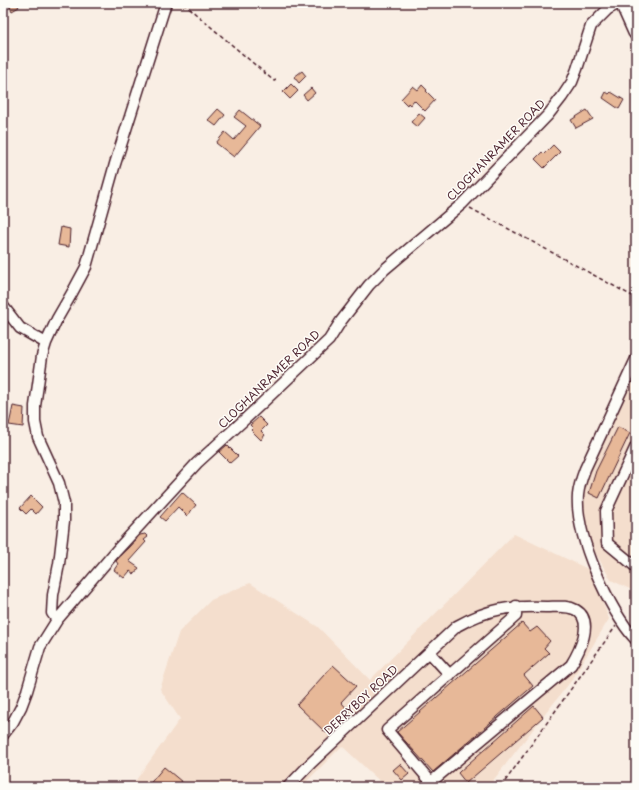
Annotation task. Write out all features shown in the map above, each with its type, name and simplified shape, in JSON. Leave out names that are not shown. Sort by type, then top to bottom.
[{"type":"highway","points":[[623,3],[636,32]]},
{"type":"street","points":[[57,620],[52,612],[53,595],[59,564],[64,521],[64,503],[59,483],[38,437],[35,422],[35,406],[42,356],[46,342],[57,319],[86,267],[115,164],[166,3]]},
{"type":"street","name":"CLOGHANRAMER ROAD","points":[[3,734],[13,722],[21,707],[40,647],[57,620],[183,476],[313,356],[328,340],[369,286],[386,269],[462,204],[548,115],[572,82],[578,69],[592,26],[608,9],[619,3]]},
{"type":"street","points":[[3,306],[20,328],[46,342]]},
{"type":"street","points":[[636,359],[585,468],[580,483],[578,496],[580,521],[589,555],[622,622],[636,640]]},
{"type":"street","points":[[636,446],[606,511],[607,543],[636,567]]},
{"type":"street","points":[[429,652],[450,675],[516,616],[516,606]]},
{"type":"street","name":"DERRYBOY ROAD","points":[[288,787],[310,763],[451,631],[468,620],[482,614],[516,606],[565,607],[577,610],[584,619],[585,632],[574,660],[564,672],[431,782],[387,730],[450,675]]},
{"type":"path","points":[[183,3],[274,81],[276,80]]},
{"type":"path","points":[[462,204],[636,298]]},
{"type":"path","points":[[501,787],[616,625],[622,622]]},
{"type":"shaded area","points":[[636,366],[636,592],[611,580],[592,547],[585,522],[581,497],[583,481]]},
{"type":"shaded area","points":[[514,534],[590,570],[609,619],[571,681],[488,787],[386,787],[342,746],[301,787],[131,787],[180,719],[160,689],[179,632],[211,600],[250,583],[318,627],[370,680]]},
{"type":"building","points":[[8,3],[16,3],[19,7],[12,11]]},
{"type":"building","points":[[302,71],[306,76],[299,83],[294,77]]},
{"type":"building","points":[[291,84],[298,91],[290,99],[283,92]]},
{"type":"building","points":[[422,85],[435,100],[425,111],[414,100],[410,105],[408,103],[407,105],[401,99],[413,86],[418,90]]},
{"type":"building","points":[[311,88],[315,93],[307,100],[303,95]]},
{"type":"building","points":[[606,92],[609,94],[611,92],[624,100],[619,109],[603,98]]},
{"type":"building","points":[[218,109],[225,115],[216,126],[208,120]]},
{"type":"building","points":[[240,110],[260,126],[234,157],[216,143],[225,132],[234,140],[246,126],[234,117]]},
{"type":"building","points":[[587,110],[593,119],[576,128],[571,120]]},
{"type":"building","points":[[419,113],[425,118],[417,127],[411,122]]},
{"type":"building","points":[[553,145],[560,152],[544,168],[535,159],[542,152],[544,154]]},
{"type":"building","points":[[61,227],[70,229],[69,247],[58,245]]},
{"type":"building","points":[[13,406],[24,408],[23,427],[9,425]]},
{"type":"building","points":[[259,417],[267,425],[261,431],[265,435],[261,440],[251,430],[253,428],[250,425]]},
{"type":"building","points":[[618,427],[630,433],[599,498],[589,493],[596,471]]},
{"type":"building","points":[[227,445],[238,456],[230,463],[219,452]]},
{"type":"building","points":[[182,492],[196,505],[187,516],[178,507],[165,521],[160,517]]},
{"type":"building","points":[[31,496],[42,507],[36,514],[31,509],[26,514],[20,508]]},
{"type":"building","points":[[145,534],[148,537],[144,540],[146,542],[129,561],[139,568],[134,574],[130,571],[124,578],[114,570],[118,564],[116,561],[140,535]]},
{"type":"building","points":[[522,623],[530,632],[537,627],[550,641],[544,648],[549,653],[524,675],[533,686],[433,772],[397,732]]},
{"type":"building","points":[[333,665],[356,686],[341,702],[350,712],[326,733],[297,705]]},
{"type":"building","points":[[534,706],[543,717],[466,783],[458,773]]},
{"type":"building","points":[[400,764],[409,774],[402,780],[393,770]]},
{"type":"building","points":[[164,767],[188,787],[147,787]]}]
